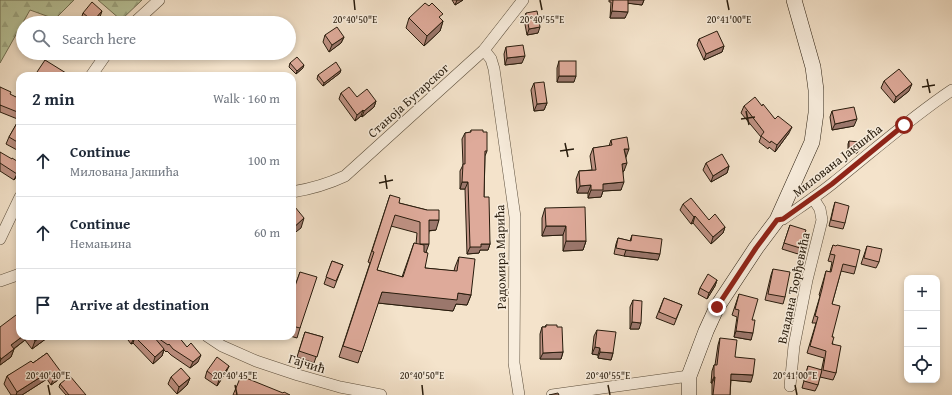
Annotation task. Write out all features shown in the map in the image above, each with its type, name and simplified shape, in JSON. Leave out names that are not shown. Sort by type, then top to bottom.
[{"type":"street","points":[[142,16],[159,0]]},
{"type":"street","name":"Станоја Бугарског","points":[[296,191],[319,186],[345,176],[484,50],[523,0]]},
{"type":"street","points":[[689,395],[689,376],[717,307],[756,248],[777,220],[812,142],[816,113],[816,90],[813,67],[794,0]]},
{"type":"street","name":"Радомира Марића","points":[[484,50],[491,59],[494,69],[515,217],[514,364],[519,395]]},
{"type":"street","points":[[93,72],[102,60]]},
{"type":"street","name":"Милована Јакшића","points":[[777,220],[783,219],[832,184],[930,104],[952,90]]},
{"type":"street","name":"Владана Ђорђевића","points":[[790,386],[796,339],[807,280],[822,220],[820,209],[813,198]]},
{"type":"street","points":[[0,239],[16,205]]},
{"type":"street","points":[[0,281],[16,275]]},
{"type":"street","name":"Гајчић","points":[[213,340],[222,346],[256,361],[291,373],[340,387],[381,395]]},
{"type":"street","points":[[552,395],[689,376]]},
{"type":"green space","points":[[0,0],[74,0],[58,16],[47,16],[30,10],[27,16],[16,16],[16,35],[0,63]]},
{"type":"green space","points":[[98,0],[142,0],[125,16],[116,16]]},
{"type":"building","points":[[613,0],[628,0],[628,12],[612,11]]},
{"type":"building","points":[[92,2],[102,11],[98,16],[87,16],[83,13]]},
{"type":"building","points":[[425,3],[429,6],[432,3],[443,14],[439,17],[443,21],[427,36],[409,18]]},
{"type":"building","points":[[537,11],[540,27],[529,29],[526,13]]},
{"type":"building","points":[[337,27],[344,37],[332,45],[325,35]]},
{"type":"building","points":[[717,31],[724,46],[706,54],[699,39]]},
{"type":"building","points":[[523,45],[525,56],[507,58],[506,47]]},
{"type":"building","points":[[297,57],[304,65],[297,71],[290,63],[296,60]]},
{"type":"building","points":[[45,60],[64,72],[37,72]]},
{"type":"building","points":[[559,61],[576,61],[576,76],[559,76]]},
{"type":"building","points":[[336,62],[341,70],[324,83],[318,75]]},
{"type":"building","points":[[899,69],[912,84],[896,97],[884,81]]},
{"type":"building","points":[[544,82],[547,103],[537,104],[534,83]]},
{"type":"building","points":[[0,87],[11,92],[10,94],[16,97],[16,111],[0,105]]},
{"type":"building","points":[[349,87],[357,97],[367,89],[376,101],[357,115],[341,93]]},
{"type":"building","points":[[755,97],[762,106],[763,104],[775,119],[778,116],[792,127],[777,145],[771,141],[770,143],[761,136],[764,132],[744,106]]},
{"type":"building","points":[[854,107],[857,119],[835,124],[832,111]]},
{"type":"building","points":[[16,125],[16,141],[9,137]]},
{"type":"building","points":[[471,130],[483,130],[483,132],[487,132],[484,197],[489,197],[490,244],[481,244],[481,247],[470,247],[468,182],[462,182],[463,164],[465,164],[465,133],[471,132]]},
{"type":"building","points":[[627,137],[629,149],[624,149],[627,163],[622,164],[624,182],[603,184],[603,190],[591,190],[591,185],[580,186],[579,171],[596,170],[593,148],[612,145],[611,140]]},
{"type":"building","points":[[849,141],[859,142],[859,150],[849,149]]},
{"type":"building","points":[[0,152],[16,160],[16,173],[0,163]]},
{"type":"building","points":[[722,154],[729,166],[713,176],[706,163]]},
{"type":"building","points":[[390,195],[400,198],[399,203],[427,210],[439,210],[439,220],[429,220],[429,244],[420,244],[420,222],[395,215],[377,270],[403,277],[414,243],[424,245],[424,252],[428,253],[425,268],[457,271],[459,257],[475,259],[471,295],[458,293],[457,300],[382,292],[362,352],[343,346],[374,252],[372,251]]},
{"type":"building","points":[[691,198],[709,220],[715,214],[725,227],[713,237],[683,204]]},
{"type":"building","points":[[835,202],[849,206],[845,223],[831,220]]},
{"type":"building","points":[[585,207],[586,241],[566,241],[566,226],[546,226],[545,208]]},
{"type":"building","points":[[296,208],[304,218],[296,225]]},
{"type":"building","points":[[790,225],[806,230],[800,248],[784,243]]},
{"type":"building","points":[[632,235],[662,239],[660,254],[616,248],[618,238],[631,241]]},
{"type":"building","points":[[833,245],[860,250],[856,267],[843,264],[832,304],[840,306],[832,337],[834,337],[832,344],[841,346],[836,373],[823,370],[826,351],[810,346],[818,317],[815,316],[826,271],[831,272],[835,255],[830,254]]},
{"type":"building","points":[[867,246],[882,249],[879,262],[864,258]]},
{"type":"building","points":[[332,261],[343,265],[336,281],[326,277]]},
{"type":"building","points":[[773,269],[790,272],[785,297],[768,294]]},
{"type":"building","points":[[300,272],[317,277],[300,328],[296,327],[296,283]]},
{"type":"building","points":[[708,274],[717,280],[709,293],[700,288]]},
{"type":"building","points":[[739,294],[758,299],[752,320],[755,320],[753,333],[736,331],[739,310],[735,309]]},
{"type":"building","points":[[664,298],[682,305],[676,319],[659,312]]},
{"type":"building","points":[[633,300],[642,301],[641,323],[632,322]]},
{"type":"building","points":[[16,315],[16,340],[18,340],[11,345],[14,349],[1,359],[0,357],[0,327]]},
{"type":"building","points":[[546,325],[557,325],[557,327],[562,327],[563,352],[543,353],[542,327],[546,327]]},
{"type":"building","points":[[597,330],[616,332],[613,353],[600,352],[600,348],[595,347]]},
{"type":"building","points":[[305,332],[323,337],[317,357],[299,351]]},
{"type":"building","points":[[720,338],[737,340],[735,357],[755,359],[753,375],[731,374],[730,395],[713,395],[715,377],[714,365],[717,365]]},
{"type":"building","points":[[138,340],[156,340],[164,349],[155,357]]},
{"type":"building","points":[[161,340],[181,340],[187,347],[191,343],[201,355],[193,362],[173,349],[169,344],[168,345]]},
{"type":"building","points":[[47,353],[61,372],[54,377],[50,371],[17,392],[7,376],[31,361],[33,363]]},
{"type":"building","points":[[217,357],[229,366],[219,380],[207,371]]},
{"type":"building","points":[[808,366],[822,370],[818,385],[804,381]]},
{"type":"building","points":[[181,368],[190,378],[179,387],[171,377]]},
{"type":"building","points":[[70,376],[86,395],[69,395],[60,384]]},
{"type":"building","points":[[241,376],[283,393],[284,392],[290,395],[233,395]]},
{"type":"route","points":[[717,307],[756,248],[777,220],[783,219],[832,184],[904,125]]}]
